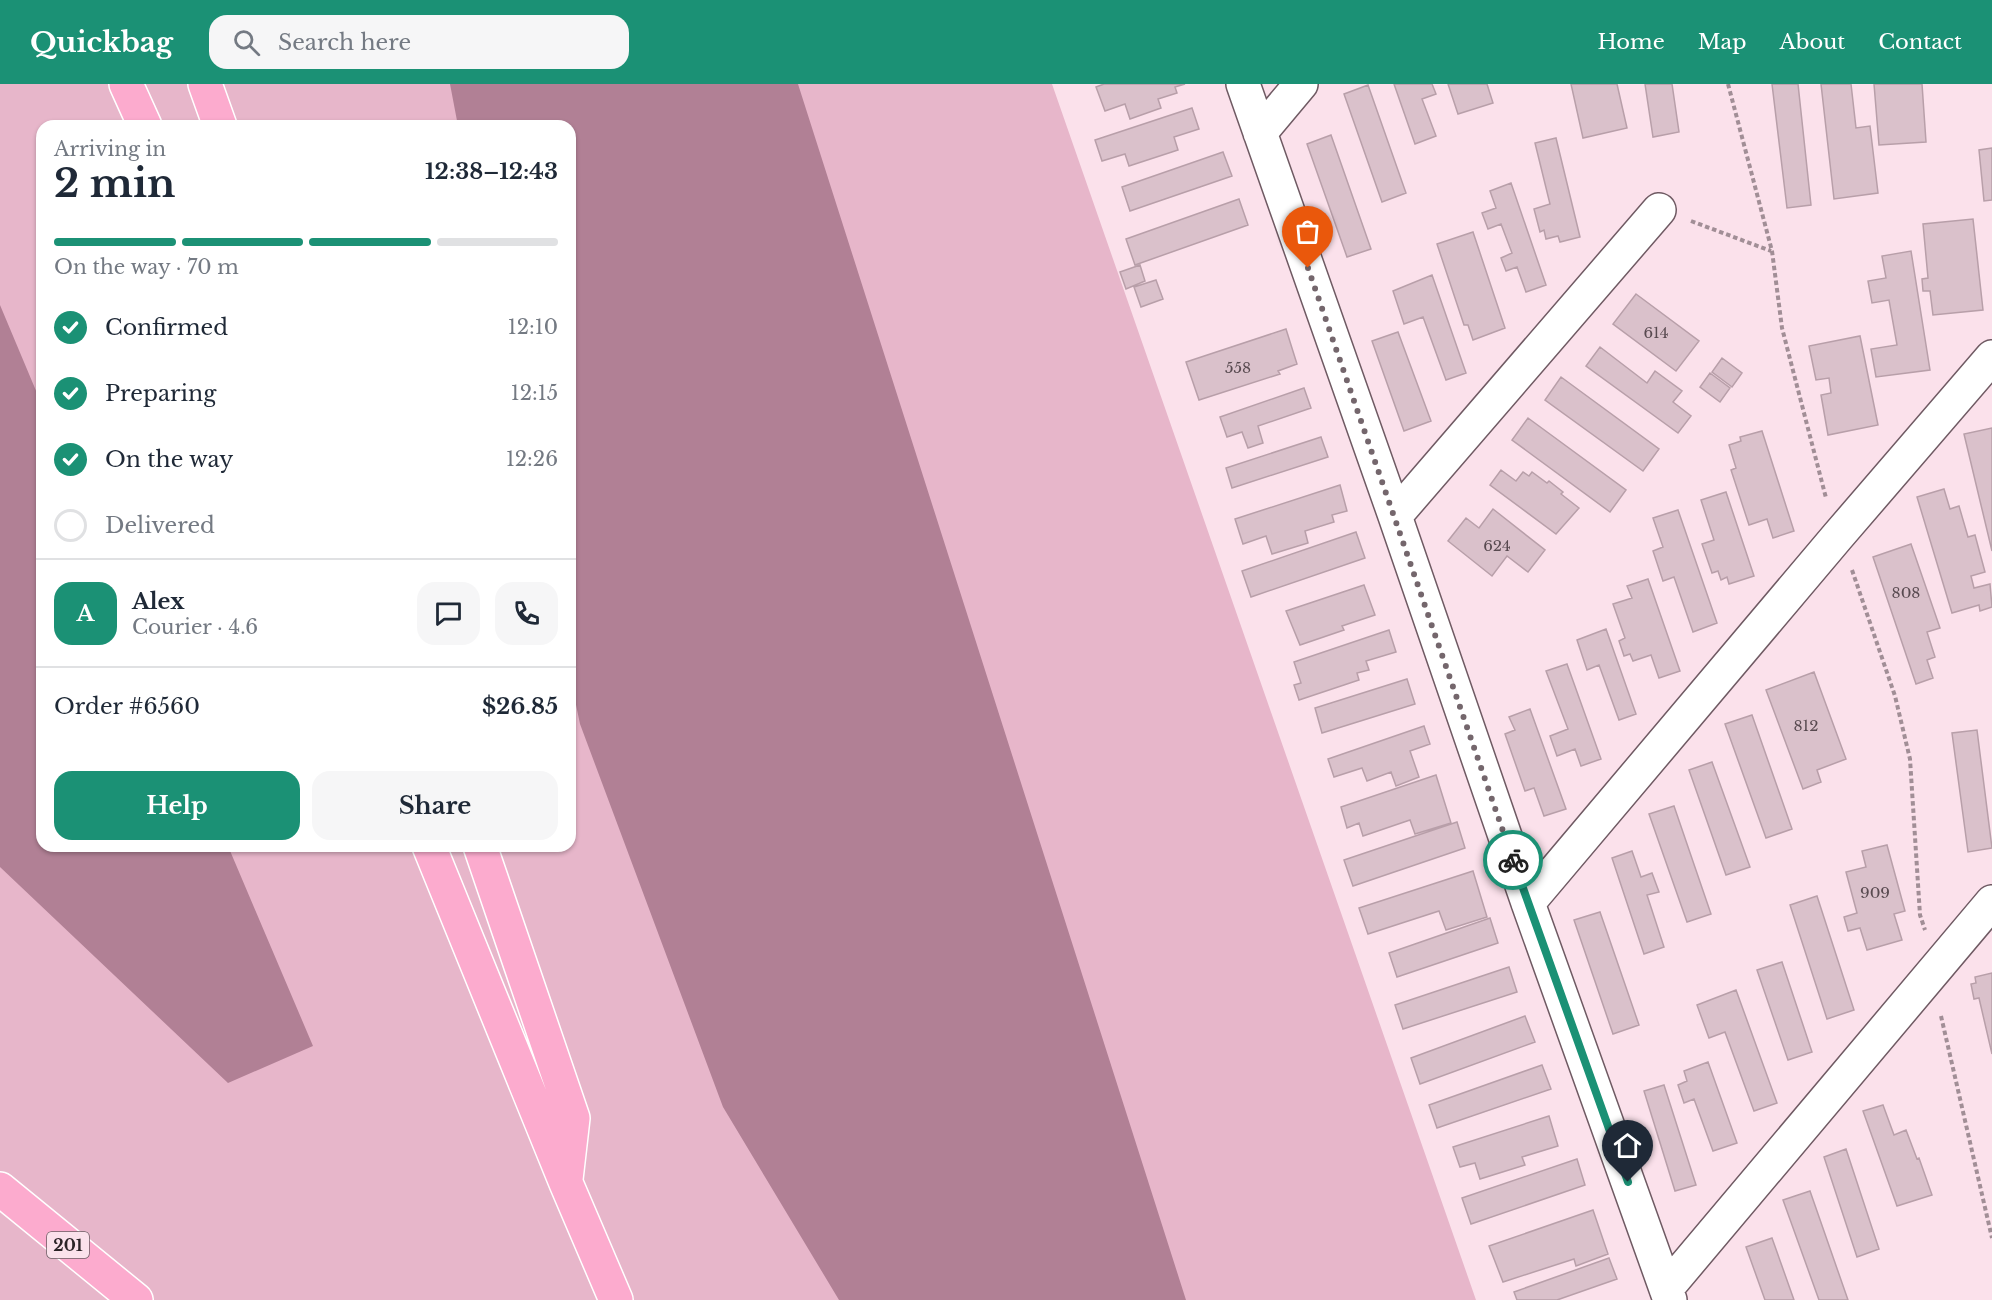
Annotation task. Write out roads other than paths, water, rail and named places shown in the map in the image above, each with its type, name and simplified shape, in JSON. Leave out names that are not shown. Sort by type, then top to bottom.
[{"type":"highway","points":[[126,84],[142,120]]},
{"type":"highway","points":[[205,84],[218,120]]},
{"type":"highway","points":[[431,852],[616,1300]]},
{"type":"highway","points":[[482,852],[573,1118],[566,1183]]},
{"type":"highway","name":"201","points":[[0,1189],[135,1300]]},
{"type":"lane","points":[[1243,84],[1528,903],[1668,1295]]},
{"type":"lane","points":[[1260,133],[1301,84]]},
{"type":"lane","points":[[1395,516],[1659,210]]},
{"type":"lane","points":[[1528,903],[1992,357]]},
{"type":"lane","points":[[1668,1295],[1992,902]]}]
